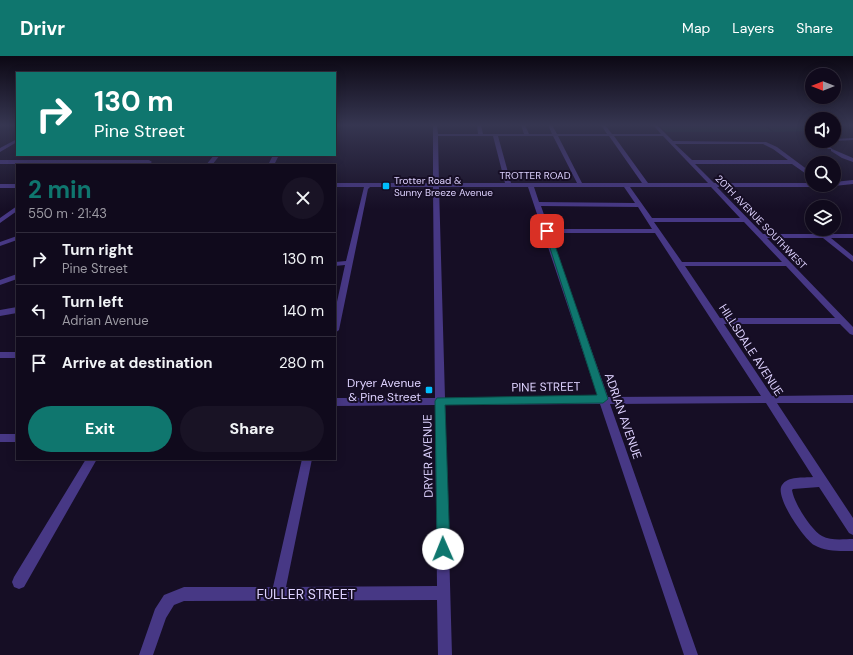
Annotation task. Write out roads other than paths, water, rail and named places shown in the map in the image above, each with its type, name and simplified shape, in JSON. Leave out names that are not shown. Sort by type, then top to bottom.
[{"type":"street","name":"DRYER AVENUE","points":[[435,153],[445,655]]},
{"type":"street","points":[[500,153],[508,184]]},
{"type":"street","points":[[564,153],[580,184]]},
{"type":"street","points":[[623,153],[646,185]]},
{"type":"street","name":"20TH AVENUE SOUTHWEST","points":[[682,153],[853,332]]},
{"type":"street","points":[[782,153],[805,171]]},
{"type":"street","points":[[840,153],[853,160]]},
{"type":"street","points":[[210,164],[216,156]]},
{"type":"street","points":[[0,162],[149,162]]},
{"type":"street","points":[[690,162],[793,162]]},
{"type":"street","points":[[841,183],[853,182]]},
{"type":"street","points":[[336,326],[365,189],[368,184]]},
{"type":"street","name":"ADRIAN AVENUE","points":[[530,184],[691,655]]},
{"type":"street","name":"HILLSDALE AVENUE","points":[[626,184],[718,321],[853,530]]},
{"type":"street","name":"TROTTER ROAD","points":[[336,185],[805,184]]},
{"type":"street","points":[[0,186],[16,186]]},
{"type":"street","points":[[538,204],[640,205]]},
{"type":"street","points":[[0,221],[16,209]]},
{"type":"street","points":[[651,220],[745,220]]},
{"type":"street","points":[[547,231],[657,231]]},
{"type":"street","points":[[762,236],[805,236]]},
{"type":"street","points":[[825,236],[853,260]]},
{"type":"street","points":[[841,236],[853,236]]},
{"type":"street","points":[[0,244],[16,238]]},
{"type":"street","points":[[336,264],[350,263]]},
{"type":"street","points":[[680,264],[788,264]]},
{"type":"street","points":[[0,283],[16,276]]},
{"type":"street","points":[[0,313],[16,310]]},
{"type":"street","points":[[718,321],[843,321]]},
{"type":"street","points":[[0,355],[16,355]]},
{"type":"street","name":"PINE STREET","points":[[336,402],[853,398]]},
{"type":"street","points":[[0,438],[16,438]]},
{"type":"street","points":[[20,582],[91,460]]},
{"type":"street","points":[[278,594],[306,460]]},
{"type":"street","points":[[822,482],[791,484],[786,488],[786,496],[807,532],[816,540],[830,546],[853,545]]},
{"type":"street","name":"FULLER STREET","points":[[146,655],[160,614],[169,600],[184,594],[444,593]]},
{"type":"place","name":"Trotter Road & Sunny Breeze Avenue","points":[[386,186]]},
{"type":"place","name":"Dryer Avenue & Pine Street","points":[[429,390]]}]
